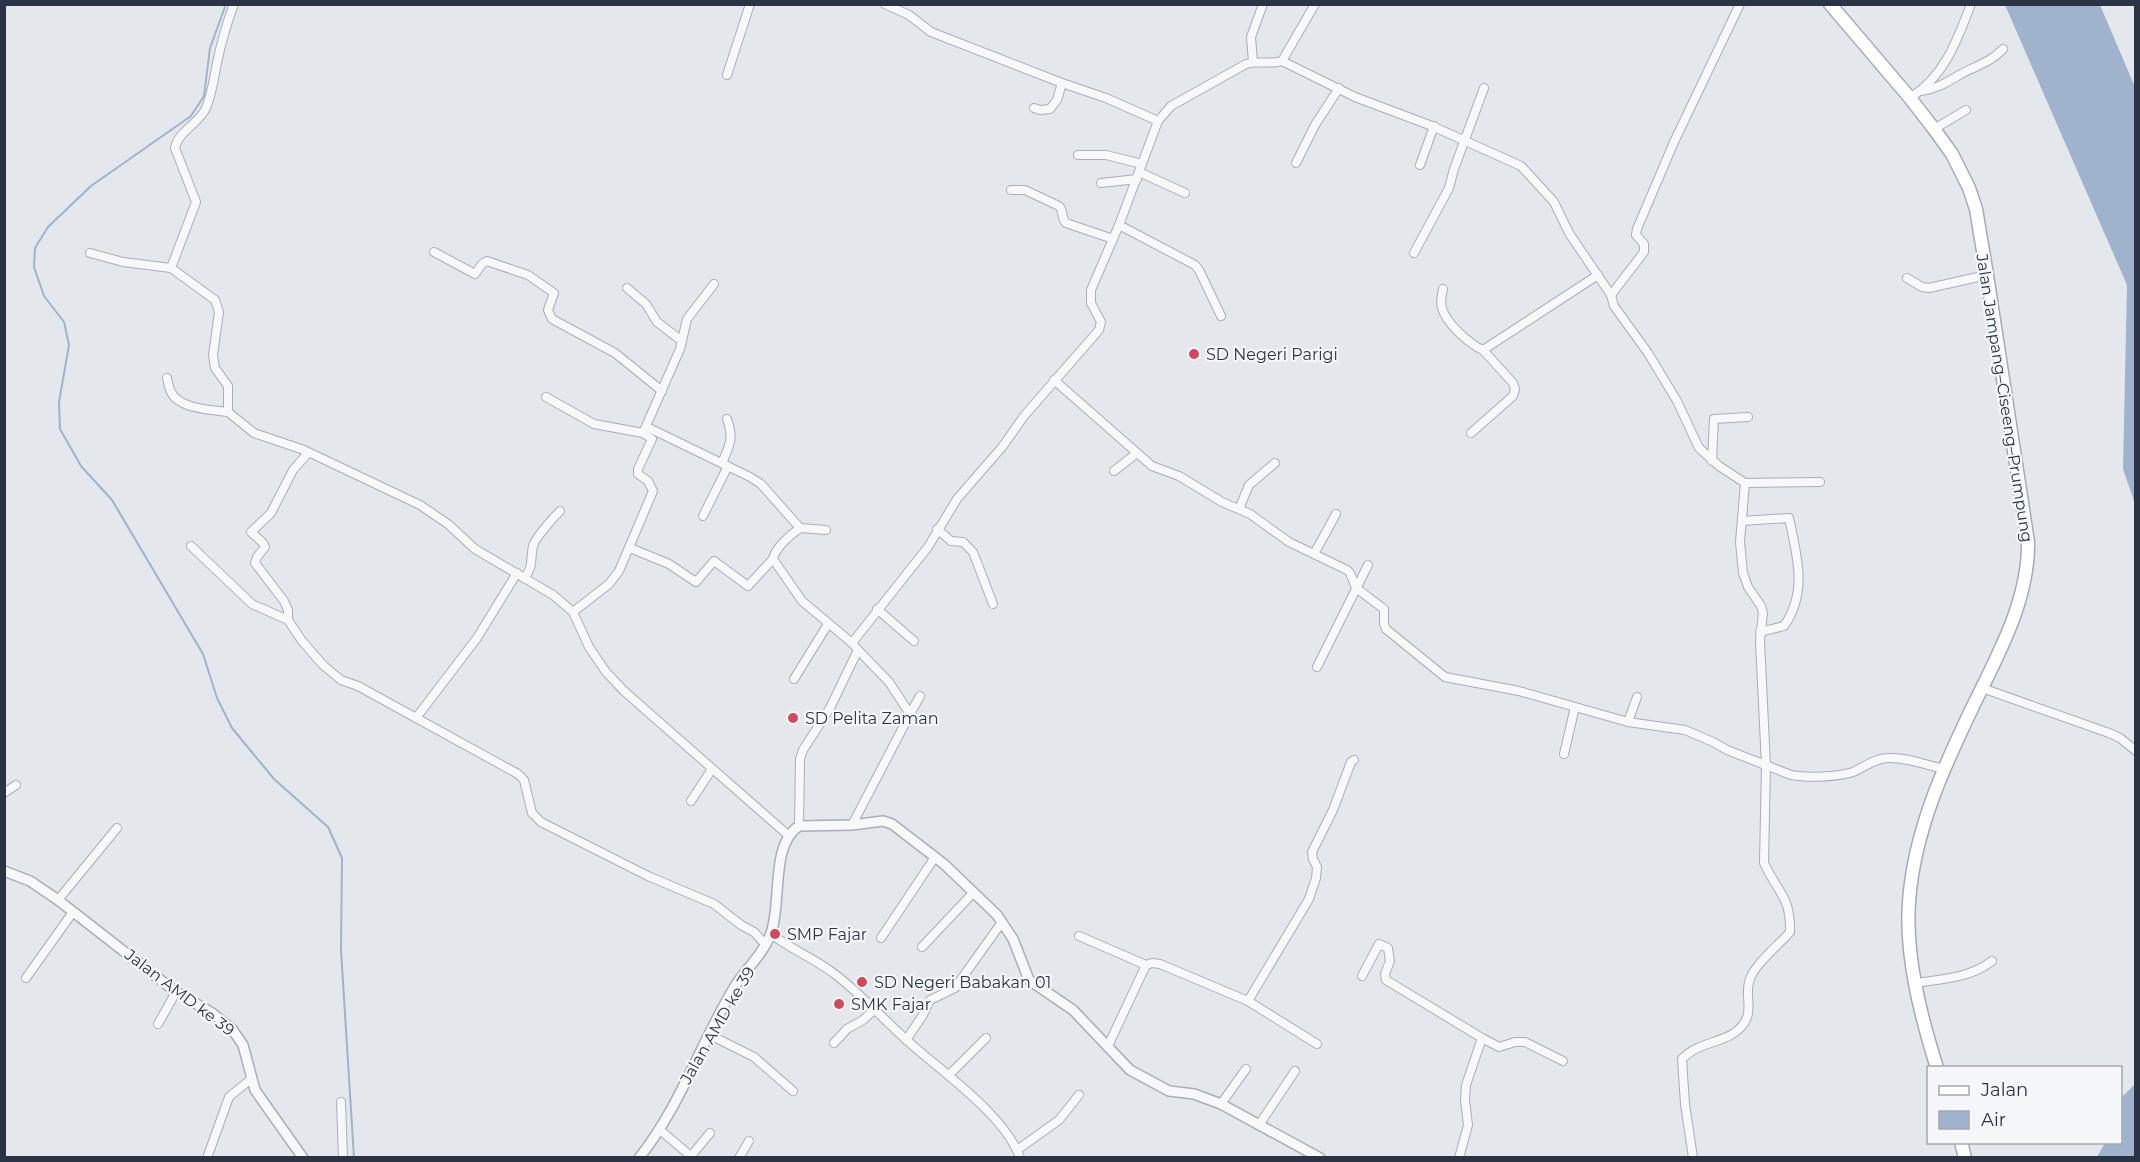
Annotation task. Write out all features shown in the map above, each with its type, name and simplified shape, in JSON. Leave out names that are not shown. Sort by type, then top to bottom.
[{"type":"main road","name":"Jalan Jampang–Ciseeng–Prumpung","points":[[1830,4],[1915,95],[1934,129],[1952,154],[1969,188],[1976,209],[2026,530],[2028,553],[2024,586],[2005,637],[1944,769],[1925,820],[1914,862],[1910,888],[1909,930],[1915,982],[1927,1037],[1936,1066]]},
{"type":"street","points":[[171,268],[196,202],[175,148],[176,142],[206,110],[220,47],[234,4]]},
{"type":"street","points":[[727,75],[750,4]]},
{"type":"street","points":[[885,4],[909,15],[931,32],[1158,121]]},
{"type":"street","points":[[1253,62],[1251,37],[1263,4]]},
{"type":"street","points":[[1282,61],[1316,4]]},
{"type":"street","points":[[1611,295],[1644,252],[1644,244],[1636,236],[1637,229],[1674,142],[1740,4]]},
{"type":"street","points":[[1915,95],[1948,59],[1971,4]]},
{"type":"street","points":[[1915,95],[1939,87],[1987,62],[2003,49]]},
{"type":"street","points":[[852,643],[928,547],[957,499],[1003,446],[1054,380],[1099,330],[1101,322],[1091,303],[1092,290],[1158,121],[1171,106],[1253,62],[1282,61],[1355,97],[1466,140],[1513,162],[1527,172],[1554,202],[1569,233],[1611,295],[1614,306],[1648,352],[1677,401],[1700,448],[1712,461],[1744,483],[1820,482]]},
{"type":"street","points":[[1034,108],[1050,109],[1057,100],[1062,83]]},
{"type":"street","points":[[1296,163],[1320,117],[1339,88]]},
{"type":"street","points":[[1414,253],[1449,188],[1484,88]]},
{"type":"street","points":[[1934,129],[1966,110]]},
{"type":"street","points":[[1420,165],[1434,126]]},
{"type":"street","points":[[1078,155],[1106,155],[1185,193]]},
{"type":"street","points":[[1101,183],[1139,172]]},
{"type":"street","points":[[1011,190],[1025,190],[1059,206],[1066,223],[1113,238]]},
{"type":"street","points":[[1119,225],[1195,265],[1221,316]]},
{"type":"street","points":[[434,252],[475,274],[487,261],[528,275],[554,293],[549,310],[552,319],[615,352],[662,392]]},
{"type":"street","points":[[90,253],[123,262],[171,268],[215,300],[219,312],[213,355],[215,368],[228,386],[228,412]]},
{"type":"street","points":[[1482,350],[1598,275]]},
{"type":"street","points":[[1907,278],[1922,287],[1929,288],[1987,275]]},
{"type":"street","points":[[645,430],[680,349],[684,325],[690,313],[714,284]]},
{"type":"street","points":[[627,288],[646,304],[657,322],[682,341]]},
{"type":"street","points":[[1443,288],[1442,309],[1460,334],[1473,346],[1482,350],[1513,383],[1515,389],[1513,396],[1471,433]]},
{"type":"street","points":[[167,378],[171,393],[179,401],[228,412],[254,433],[308,453],[420,505],[448,524],[474,549],[553,595],[573,612],[589,647],[606,672],[624,691],[789,836]]},
{"type":"street","points":[[1054,380],[1156,468],[1179,476],[1222,502],[1260,520],[1284,539],[1347,570],[1356,588],[1384,609],[1386,629],[1425,658],[1440,674],[1450,678],[1519,691],[1628,722],[1691,732],[1766,766],[1802,777],[1852,772],[1877,760],[1888,758],[1944,769]]},
{"type":"street","points":[[546,397],[594,424],[645,430],[725,464],[761,484],[800,528],[826,530]]},
{"type":"street","points":[[1712,461],[1714,419],[1748,417]]},
{"type":"street","points":[[703,516],[725,464],[732,436],[727,419]]},
{"type":"street","points":[[573,612],[609,584],[619,571],[653,491],[648,481],[638,474],[638,469],[652,439],[645,430]]},
{"type":"street","points":[[288,620],[288,610],[284,601],[255,563],[257,556],[265,547],[251,532],[271,513],[293,470],[308,453]]},
{"type":"street","points":[[1114,471],[1137,453]]},
{"type":"street","points":[[1239,509],[1249,485],[1275,463]]},
{"type":"street","points":[[1693,1158],[1685,1104],[1682,1059],[1697,1046],[1731,1035],[1744,1024],[1749,1010],[1748,989],[1753,972],[1790,932],[1791,915],[1783,894],[1769,875],[1764,862],[1766,766],[1760,632],[1762,609],[1748,587],[1743,573],[1740,542],[1744,483]]},
{"type":"street","points":[[416,718],[477,638],[520,576],[532,565],[533,544],[536,538],[561,511]]},
{"type":"street","points":[[1314,554],[1336,514]]},
{"type":"street","points":[[1742,522],[1790,518],[1796,554],[1800,579],[1798,598],[1790,618],[1784,626],[1760,632]]},
{"type":"street","points":[[630,548],[669,564],[696,582],[714,561],[748,586],[773,559],[773,555],[779,548],[800,528]]},
{"type":"street","points":[[937,530],[951,541],[963,542],[973,552],[993,604]]},
{"type":"street","points":[[191,546],[252,604],[288,620],[302,641],[341,680],[358,686],[518,774],[524,780],[532,813],[541,822],[648,876],[714,904],[754,932],[765,944]]},
{"type":"street","points":[[773,559],[796,595],[852,643],[889,682],[910,714]]},
{"type":"street","points":[[1317,667],[1368,566]]},
{"type":"street","points":[[878,609],[914,641]]},
{"type":"street","points":[[794,679],[828,624]]},
{"type":"street","points":[[858,650],[830,708],[803,750],[800,759],[799,826],[887,822],[935,857],[1002,922],[1013,939],[1029,980],[1068,1006],[1122,1063],[1148,1081],[1170,1090],[1194,1094],[1221,1104],[1320,1158]]},
{"type":"street","points":[[1982,688],[2109,733],[2126,742],[2136,751]]},
{"type":"street","points":[[852,825],[920,696]]},
{"type":"street","points":[[1628,722],[1637,697]]},
{"type":"street","points":[[1564,754],[1575,707]]},
{"type":"street","points":[[1248,1001],[1309,899],[1317,867],[1312,852],[1333,810],[1350,762],[1354,760]]},
{"type":"street","points":[[691,801],[712,769]]},
{"type":"street","points":[[4,793],[16,785]]},
{"type":"street","name":"Jalan AMD ke 39","points":[[639,1158],[659,1129],[735,986],[771,934],[776,915],[782,849],[789,836],[799,826]]},
{"type":"street","points":[[58,900],[117,828]]},
{"type":"street","points":[[881,938],[935,857]]},
{"type":"street","name":"Jalan AMD ke 39","points":[[4,871],[30,881],[58,900],[176,992],[212,1012],[238,1035],[243,1045],[251,1079],[264,1104],[303,1158]]},
{"type":"street","points":[[921,947],[973,893]]},
{"type":"street","points":[[26,978],[73,912]]},
{"type":"street","points":[[906,1040],[923,1016],[930,999],[955,988],[1002,922]]},
{"type":"street","points":[[771,934],[792,950],[815,960],[876,1008],[906,1040],[949,1075],[996,1121],[1019,1154],[1059,1120],[1079,1095]]},
{"type":"street","points":[[1079,936],[1146,965],[1160,964],[1248,1001],[1317,1044]]},
{"type":"street","points":[[1362,976],[1379,944],[1388,948],[1390,958],[1385,974],[1386,980],[1499,1047],[1520,1041],[1525,1042],[1563,1061]]},
{"type":"street","points":[[1915,982],[1956,977],[1979,970],[1992,961]]},
{"type":"street","points":[[1108,1046],[1146,965]]},
{"type":"street","points":[[158,1024],[176,992]]},
{"type":"street","points":[[834,1043],[847,1029],[863,1020],[876,1008]]},
{"type":"street","points":[[710,1035],[754,1057],[793,1091]]},
{"type":"street","points":[[949,1075],[986,1038]]},
{"type":"street","points":[[1459,1158],[1468,1125],[1466,1085],[1482,1038]]},
{"type":"street","points":[[1221,1104],[1245,1069]]},
{"type":"street","points":[[1259,1125],[1295,1071]]},
{"type":"street","points":[[207,1158],[227,1102],[232,1094],[251,1079]]},
{"type":"street","points":[[341,1102],[343,1158]]},
{"type":"street","points":[[659,1129],[692,1157],[710,1133]]},
{"type":"street","points":[[739,1158],[749,1141]]},
{"type":"water","points":[[2005,5],[2100,5],[2135,87],[2135,504],[2123,469],[2127,285]]},
{"type":"water","points":[[2135,1084],[2135,1157],[2097,1157],[2104,1144],[2122,1144],[2122,1097]]},
{"type":"waterway","points":[[226,4],[210,48],[204,96],[191,116],[91,186],[48,227],[35,248],[34,267],[44,296],[64,322],[69,345],[59,402],[60,429],[81,466],[112,500],[203,654],[217,698],[232,728],[274,779],[328,827],[342,858],[341,950],[354,1158]]},
{"type":"place","name":"SD Negeri Parigi","points":[[1194,354]]},
{"type":"place","name":"SD Pelita Zaman","points":[[793,718]]},
{"type":"place","name":"SMP Fajar","points":[[775,934]]},
{"type":"place","name":"SD Negeri Babakan 01","points":[[862,982]]},
{"type":"place","name":"SMK Fajar","points":[[839,1004]]}]
